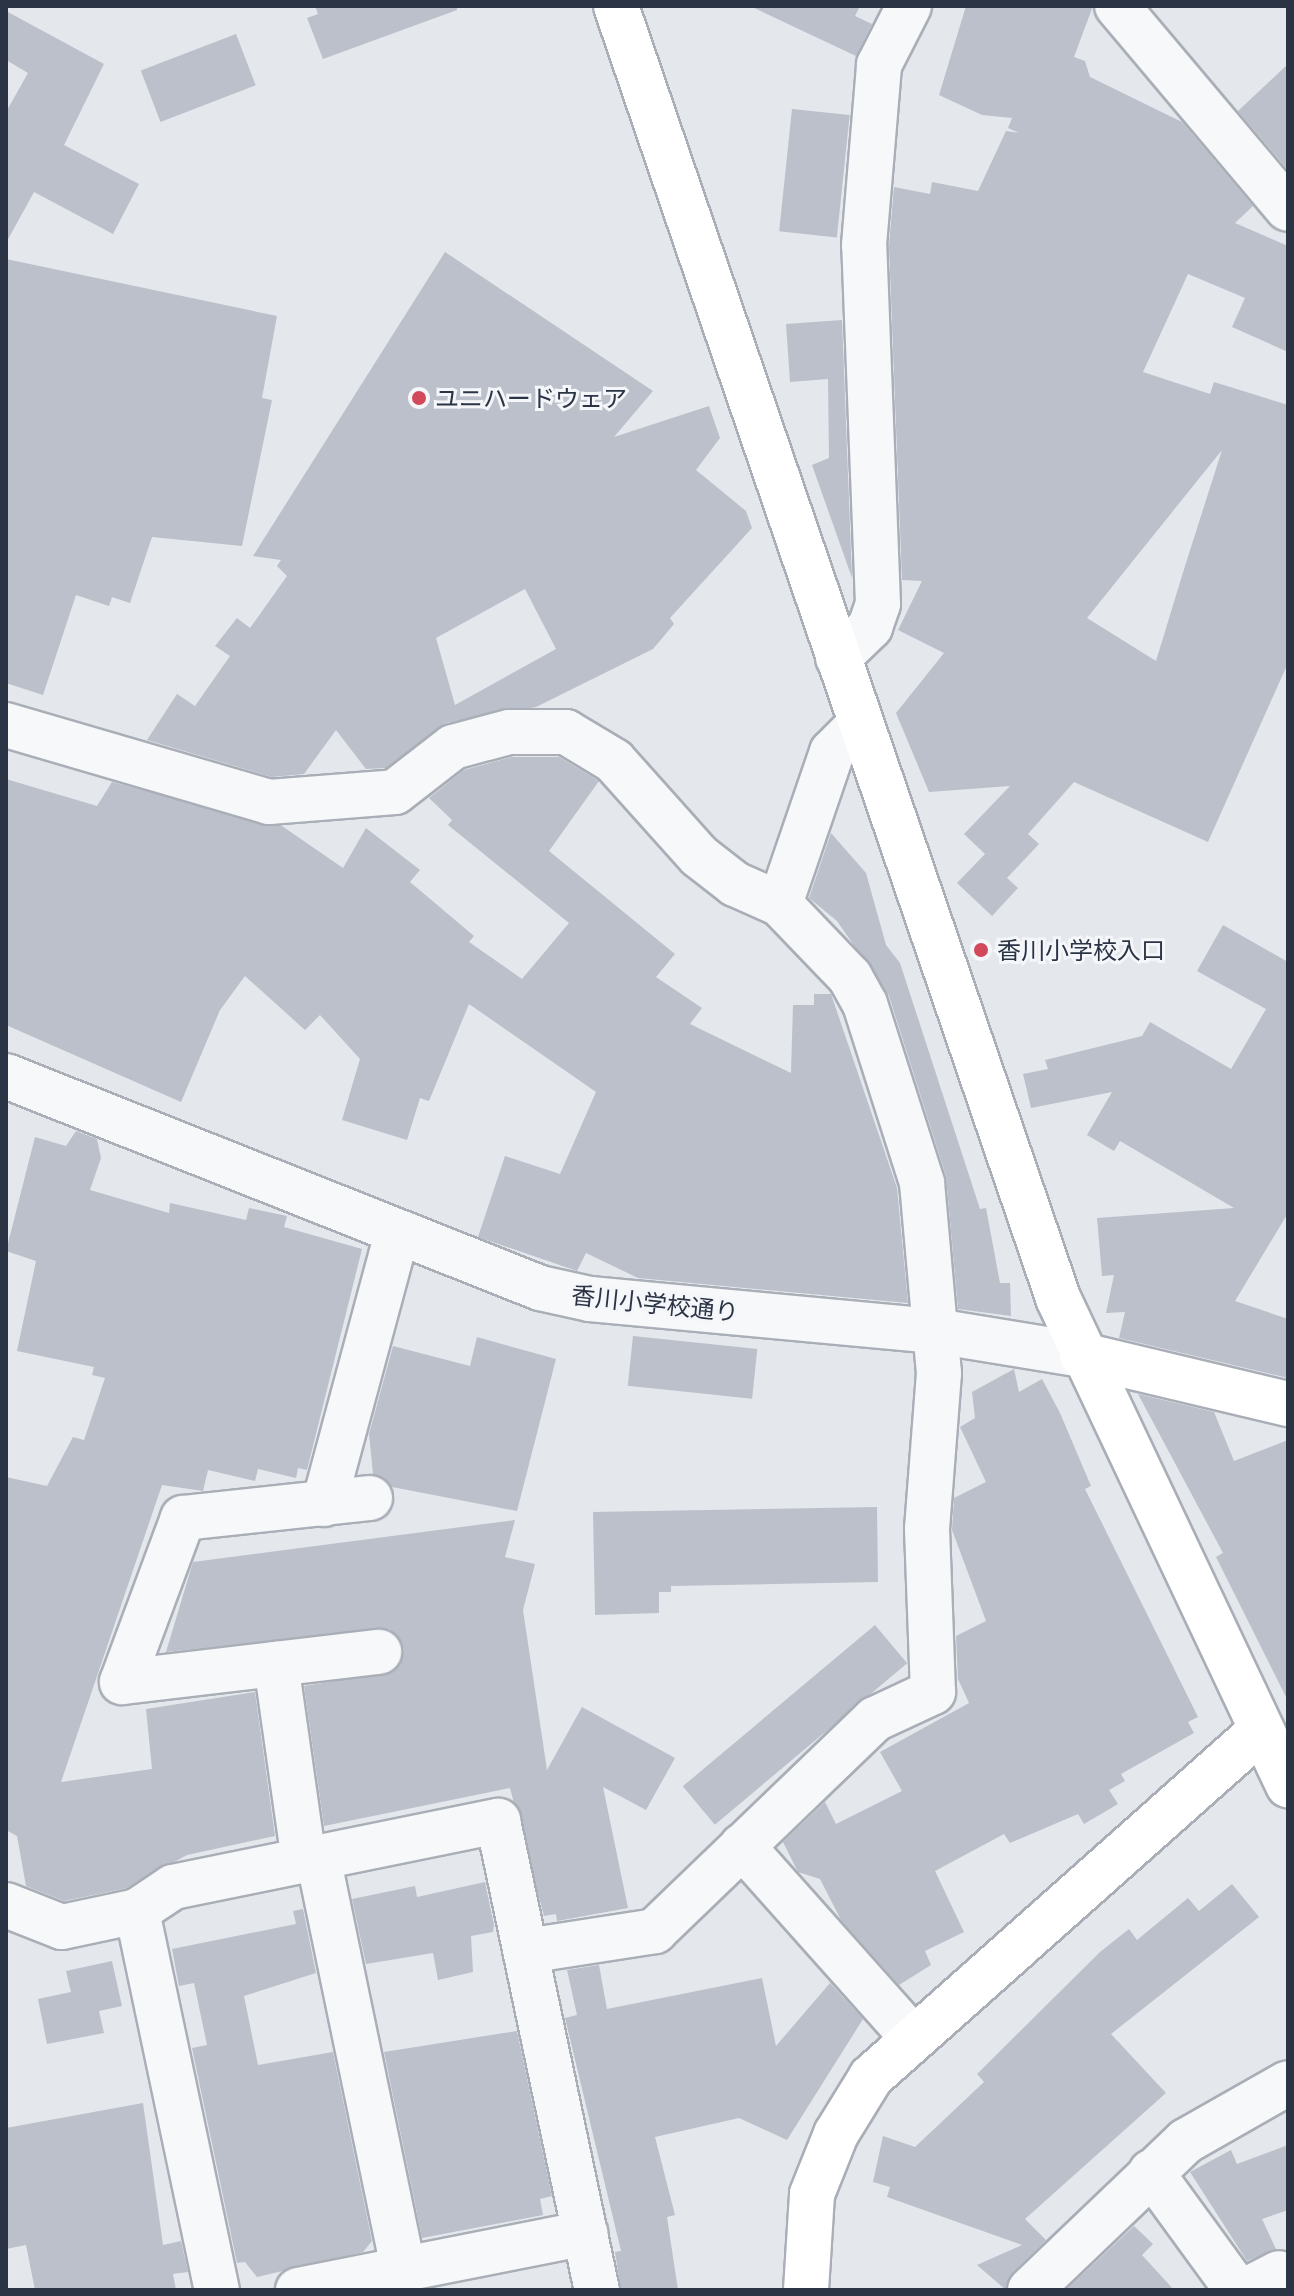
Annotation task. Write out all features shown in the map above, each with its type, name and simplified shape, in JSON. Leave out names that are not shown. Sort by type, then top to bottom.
[{"type":"street","points":[[616,6],[859,725],[1082,1355],[1259,1732],[1288,1785]]},
{"type":"street","points":[[838,658],[870,627],[878,604],[864,245],[879,65],[909,6]]},
{"type":"street","points":[[1117,6],[1288,209]]},
{"type":"street","points":[[6,725],[269,802],[395,792],[453,747],[509,732],[566,732],[614,761],[699,856],[735,884],[780,904],[850,977],[865,1004],[922,1183],[936,1331],[927,1529],[933,1692],[875,1719],[655,1931],[526,1951]]},
{"type":"street","points":[[780,904],[832,752],[859,725]]},
{"type":"street","name":"香川小学校通り","points":[[6,1076],[397,1234],[590,1299],[936,1331],[1082,1355],[1288,1404]]},
{"type":"street","points":[[324,1504],[397,1234]]},
{"type":"street","points":[[370,1498],[183,1518],[122,1682],[379,1652]]},
{"type":"street","points":[[276,1664],[311,1859],[403,2269]]},
{"type":"street","points":[[806,2290],[812,2194],[836,2134],[871,2077],[911,2036],[1259,1732]]},
{"type":"street","points":[[6,1905],[62,1927],[137,1911],[173,1887],[498,1821],[597,2290]]},
{"type":"street","points":[[742,1846],[911,2036]]},
{"type":"street","points":[[137,1911],[217,2290]]},
{"type":"street","points":[[1030,2290],[1151,2172],[1235,2107],[1288,2083]]},
{"type":"street","points":[[1151,2172],[1237,2290]]},
{"type":"street","points":[[298,2290],[585,2233]]},
{"type":"building","points":[[315,6],[457,6],[457,10],[323,59],[307,18],[318,14]]},
{"type":"building","points":[[750,6],[860,6],[855,16],[872,24],[856,56]]},
{"type":"building","points":[[966,6],[1093,6],[1074,57],[1085,61],[1090,77],[1182,122],[1253,206],[1235,223],[1288,246],[1288,352],[1232,327],[1245,298],[1188,274],[1143,372],[1210,394],[1214,382],[1288,405],[1288,663],[1208,842],[1074,782],[1028,834],[1039,844],[1007,878],[1018,888],[992,916],[957,883],[985,854],[964,834],[1010,786],[929,792],[896,713],[944,653],[898,630],[922,581],[902,580],[889,246],[894,187],[930,194],[932,182],[978,191],[1006,131],[1019,133],[1008,128],[1012,118],[982,115],[939,95]],"holes":[[[1222,450],[1156,661],[1087,618]]]},
{"type":"building","points":[[6,11],[104,64],[64,145],[139,184],[113,234],[34,192],[6,243],[6,112],[28,73],[6,60]]},
{"type":"building","points":[[236,34],[256,85],[160,122],[141,71]]},
{"type":"building","points":[[1288,64],[1288,170],[1238,111]]},
{"type":"building","points":[[792,109],[850,115],[837,237],[779,231]]},
{"type":"building","points":[[445,252],[653,391],[614,437],[709,406],[720,438],[696,470],[746,511],[752,528],[670,618],[674,624],[653,649],[536,707],[446,723],[386,768],[366,769],[336,730],[304,774],[272,777],[147,740],[177,694],[195,706],[230,656],[215,646],[237,618],[250,628],[287,576],[277,566],[281,560],[253,556]],"holes":[[[525,589],[556,649],[455,705],[436,638]]]},
{"type":"building","points":[[6,259],[277,316],[262,398],[272,400],[242,546],[152,537],[130,603],[112,597],[109,606],[76,595],[43,695],[6,683]]},
{"type":"building","points":[[842,320],[852,578],[812,465],[829,458],[828,379],[790,382],[786,324]]},
{"type":"building","points":[[512,757],[559,757],[599,781],[549,851],[675,954],[656,977],[702,1008],[690,1024],[791,1073],[793,1005],[814,1005],[814,994],[831,994],[897,1188],[908,1303],[638,1278],[586,1253],[577,1271],[478,1237],[505,1156],[560,1174],[596,1092],[469,1004],[429,1101],[420,1098],[407,1140],[342,1120],[360,1059],[320,1015],[305,1030],[245,976],[220,1010],[181,1102],[6,1025],[6,779],[97,806],[112,782],[282,826],[343,868],[366,828],[420,870],[410,882],[474,936],[469,942],[522,979],[569,923],[448,825],[452,820],[429,798],[464,770]]},
{"type":"building","points":[[831,833],[866,873],[886,945],[900,963],[980,1209],[986,1208],[1000,1283],[1010,1283],[1011,1316],[958,1309],[946,1176],[889,996],[837,921],[809,898]]},
{"type":"building","points":[[1223,925],[1288,962],[1288,1213],[1235,1301],[1288,1319],[1288,1378],[1119,1338],[1125,1312],[1106,1313],[1114,1275],[1102,1276],[1097,1218],[1234,1208],[1120,1141],[1114,1151],[1087,1135],[1112,1092],[1031,1108],[1023,1074],[1048,1069],[1045,1060],[1142,1036],[1150,1022],[1231,1069],[1266,1009],[1197,971]]},
{"type":"building","points":[[76,1131],[97,1139],[101,1158],[90,1190],[169,1213],[170,1203],[246,1220],[249,1208],[287,1216],[284,1227],[362,1249],[307,1470],[298,1468],[296,1478],[258,1469],[255,1481],[208,1470],[203,1491],[162,1485],[61,1782],[152,1769],[146,1709],[255,1692],[275,1836],[187,1855],[127,1888],[64,1901],[26,1886],[17,1836],[6,1830],[6,1477],[47,1486],[73,1437],[84,1440],[105,1378],[92,1375],[94,1367],[17,1351],[36,1261],[6,1251],[35,1137],[66,1146]]},
{"type":"building","points":[[633,1336],[757,1349],[752,1399],[628,1386]]},
{"type":"building","points":[[477,1337],[556,1359],[517,1511],[392,1487],[373,1474],[369,1434],[393,1346],[470,1366]]},
{"type":"building","points":[[1014,1369],[1019,1392],[1042,1379],[1060,1413],[1091,1486],[1085,1489],[1198,1717],[1188,1722],[1194,1733],[1121,1774],[1125,1781],[1109,1790],[1118,1804],[1084,1824],[1078,1814],[1010,1843],[1004,1834],[935,1871],[964,1932],[925,1951],[931,1965],[899,1985],[841,1920],[820,1879],[798,1872],[783,1842],[825,1802],[836,1824],[902,1791],[880,1752],[969,1703],[958,1679],[956,1636],[986,1621],[952,1530],[954,1498],[986,1482],[960,1427],[975,1418],[972,1392]]},
{"type":"building","points":[[1138,1394],[1214,1412],[1234,1461],[1288,1440],[1288,1701],[1216,1557],[1223,1553]]},
{"type":"building","points":[[877,1507],[878,1582],[671,1586],[671,1592],[659,1592],[659,1613],[595,1615],[593,1512]]},
{"type":"building","points":[[515,1520],[505,1557],[535,1564],[523,1610],[547,1770],[582,1707],[675,1758],[646,1810],[603,1787],[628,1908],[557,1921],[556,1914],[544,1916],[510,1788],[324,1826],[304,1686],[393,1672],[404,1650],[390,1629],[166,1652],[193,1562]]},
{"type":"building","points":[[875,1625],[907,1663],[715,1825],[683,1786]]},
{"type":"building","points":[[485,1882],[494,1925],[493,1932],[471,1936],[473,1972],[438,1980],[433,1953],[366,1964],[352,1899],[415,1886],[417,1897]]},
{"type":"building","points":[[1232,1884],[1259,1917],[1111,2034],[1166,2093],[1025,2219],[1046,2240],[1013,2272],[1006,2290],[977,2265],[1022,2245],[887,2197],[890,2187],[873,2182],[883,2136],[915,2147],[984,2082],[977,2074],[1100,1952],[1129,1929],[1137,1940],[1188,1898],[1199,1911]]},
{"type":"building","points":[[303,1909],[316,1973],[244,1996],[258,2065],[333,2052],[372,2241],[363,2252],[257,2277],[245,2262],[237,2263],[192,2048],[207,2045],[194,1983],[179,1986],[172,1949],[296,1924],[293,1911]]},
{"type":"building","points":[[112,1961],[122,2006],[99,2011],[104,2033],[47,2044],[38,1999],[71,1992],[66,1971]]},
{"type":"building","points":[[599,1965],[607,2009],[762,1978],[776,2046],[830,1983],[863,2019],[787,2140],[739,2118],[655,2137],[675,2215],[667,2217],[678,2290],[621,2290],[615,2252],[621,2251],[565,2018],[577,2015],[567,1970]]},
{"type":"building","points":[[517,2031],[552,2196],[540,2199],[543,2215],[422,2238],[384,2052]]},
{"type":"building","points":[[143,2103],[163,2245],[181,2241],[188,2272],[173,2274],[176,2290],[35,2290],[26,2245],[6,2249],[6,2128]]},
{"type":"building","points":[[1288,2145],[1288,2210],[1262,2219],[1276,2249],[1247,2261],[1190,2172],[1231,2150],[1237,2164]]},
{"type":"building","points":[[1134,2226],[1153,2244],[1142,2255],[1174,2290],[1066,2290]]},
{"type":"place","name":"ユニハードウェア","points":[[419,398]]},
{"type":"place","name":"香川小学校入口","points":[[981,950]]}]
